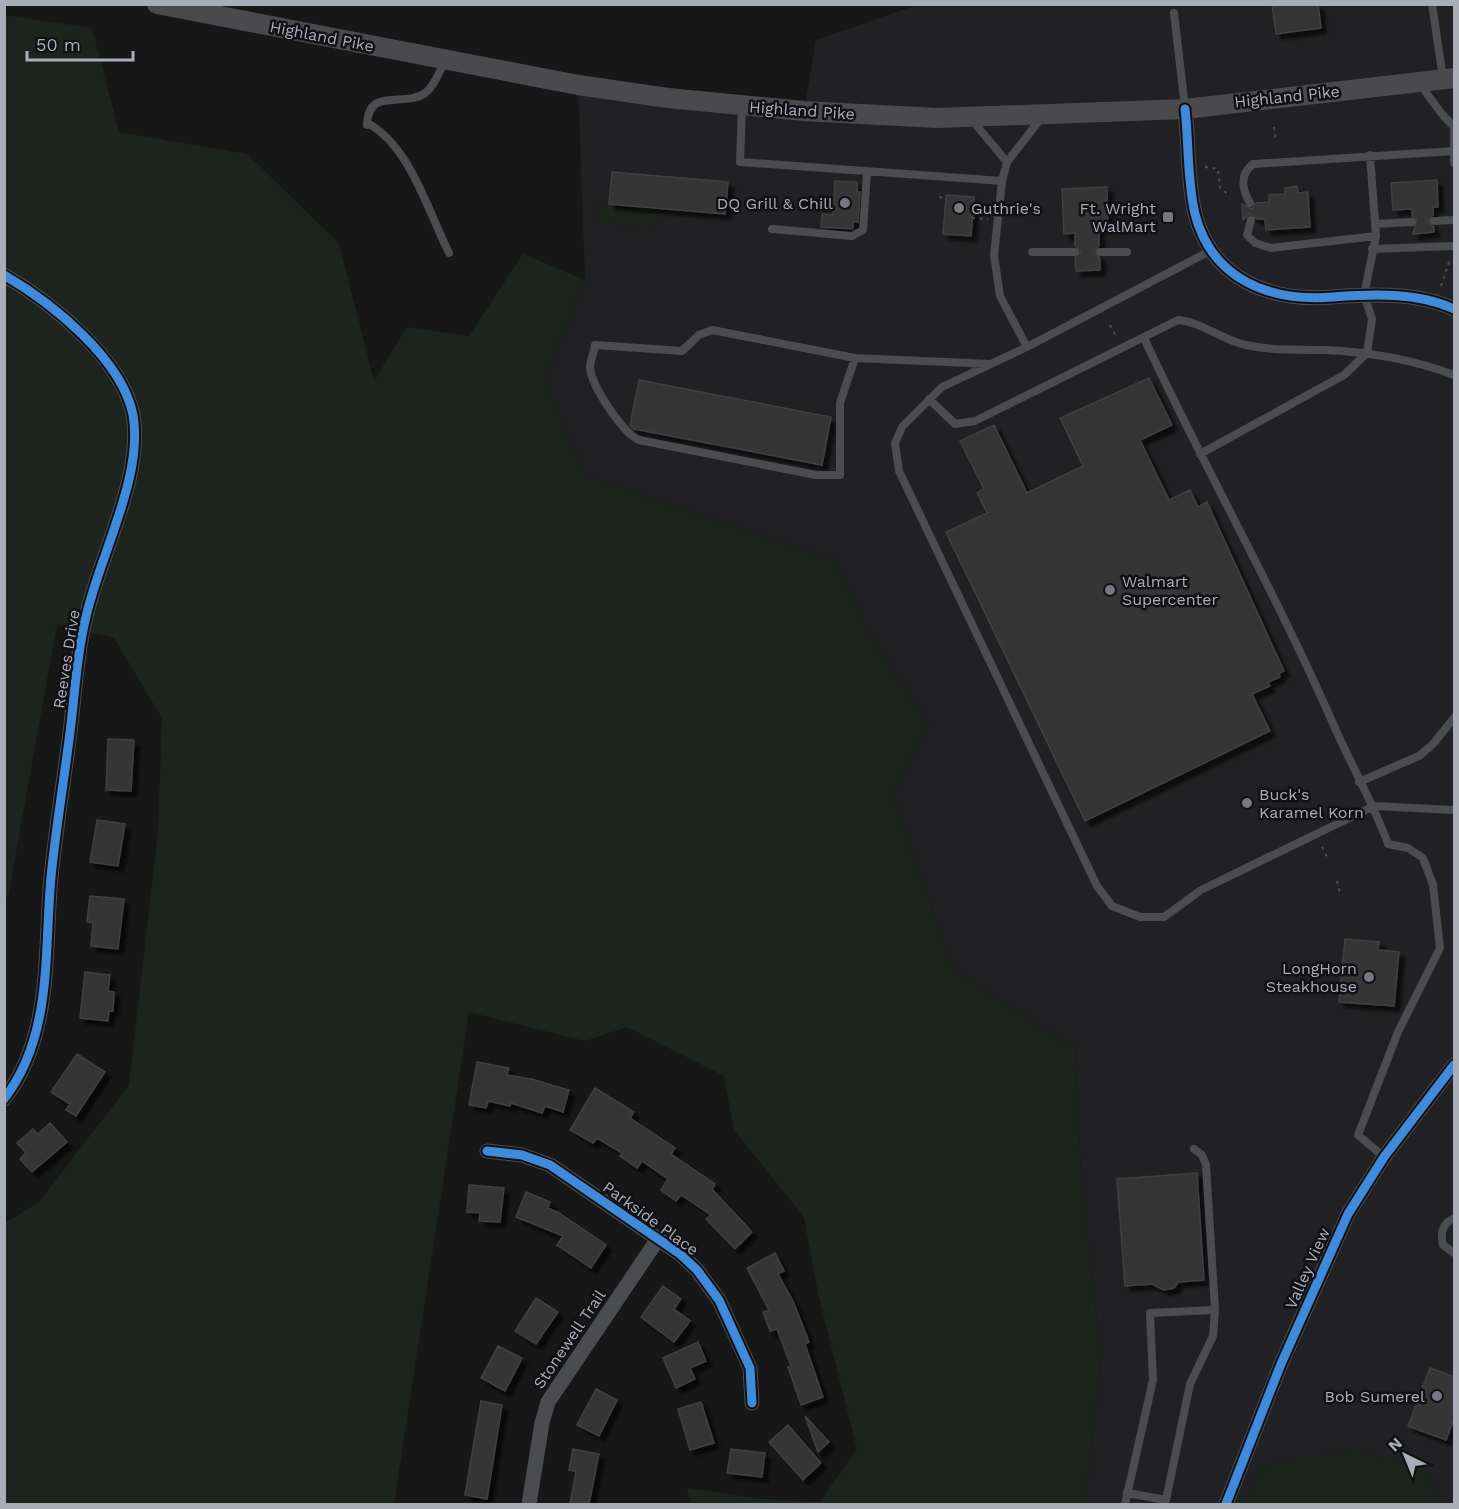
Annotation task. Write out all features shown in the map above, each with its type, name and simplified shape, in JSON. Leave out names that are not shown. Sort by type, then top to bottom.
[{"type":"main road","name":"Highland Pike","points":[[157,4],[600,88],[742,105],[937,118],[1043,116],[1185,109],[1449,79]]},
{"type":"street","points":[[1185,109],[1195,213],[1210,251],[1228,270],[1249,284],[1273,294],[1306,299],[1382,294],[1455,309]]},
{"type":"street","name":"Reeves Drive","points":[[4,275],[58,314],[99,352],[114,372],[128,400],[135,443],[129,480],[84,622],[51,876],[40,1020],[33,1050],[18,1082],[4,1099]]},
{"type":"street","name":"Valley View","points":[[1226,1504],[1281,1364],[1348,1214],[1384,1157],[1455,1065]]},
{"type":"street","name":"Parkside Place","points":[[487,1151],[522,1155],[550,1165],[658,1239],[697,1269],[719,1300],[750,1368],[752,1403]]},
{"type":"street","name":"Stonewell Trail","points":[[529,1504],[542,1423],[548,1402],[658,1239]]},
{"type":"lane","points":[[1432,4],[1449,79]]},
{"type":"lane","points":[[1174,13],[1185,109]]},
{"type":"lane","points":[[446,60],[426,93],[414,98],[384,100],[374,105],[367,115],[367,124],[378,129],[398,147],[449,253]]},
{"type":"lane","points":[[1419,82],[1441,113],[1454,125],[1455,163]]},
{"type":"lane","points":[[742,105],[740,162],[1002,181]]},
{"type":"lane","points":[[1027,347],[1011,320],[996,279],[994,255],[1002,181],[1007,162],[1043,116]]},
{"type":"lane","points":[[970,118],[1007,162]]},
{"type":"lane","points":[[1250,204],[1243,192],[1245,170],[1253,164],[1454,150]]},
{"type":"lane","points":[[1200,454],[1344,375],[1367,353],[1372,319],[1364,295],[1376,236],[1370,155]]},
{"type":"lane","points":[[772,229],[852,236],[863,230],[867,172]]},
{"type":"lane","points":[[1434,221],[1455,219]]},
{"type":"lane","points":[[1251,220],[1247,235],[1255,243],[1271,248],[1376,236]]},
{"type":"lane","points":[[1375,224],[1412,222]]},
{"type":"lane","points":[[1372,249],[1455,246]]},
{"type":"lane","points":[[1210,251],[1027,347],[942,387],[902,428],[896,443],[899,471],[1097,886],[1112,906],[1140,918],[1164,917],[1201,890],[1374,806],[1455,810]]},
{"type":"lane","points":[[1032,252],[1075,252]]},
{"type":"lane","points":[[1100,252],[1127,252]]},
{"type":"lane","points":[[929,399],[954,424],[975,420],[1178,320],[1191,321],[1222,339],[1246,346],[1284,351],[1367,353],[1394,357],[1455,375]]},
{"type":"lane","points":[[855,358],[840,403],[840,475],[816,475],[639,440],[623,428],[599,390],[590,368],[595,345],[682,351],[699,335],[712,330],[855,358],[991,364]]},
{"type":"lane","points":[[1144,338],[1326,706],[1359,782],[1374,806],[1388,844],[1408,848],[1423,858],[1434,885],[1440,948],[1398,1032],[1359,1135],[1384,1157]]},
{"type":"lane","points":[[1359,782],[1419,756],[1433,744],[1455,718]]},
{"type":"lane","points":[[1127,1493],[1166,1500],[1190,1384],[1214,1335],[1215,1310],[1206,1165],[1202,1155],[1194,1149]]},
{"type":"lane","points":[[1455,1218],[1443,1227],[1441,1235],[1443,1245],[1455,1253]]},
{"type":"lane","points":[[1125,1504],[1153,1380],[1150,1313],[1215,1310]]},
{"type":"path","points":[[1274,127],[1276,141]]},
{"type":"path","points":[[1205,167],[1218,169],[1220,188],[1228,194]]},
{"type":"path","points":[[939,197],[946,198]]},
{"type":"path","points":[[972,218],[988,219]]},
{"type":"path","points":[[1441,286],[1450,259]]},
{"type":"path","points":[[1110,325],[1119,341]]},
{"type":"path","points":[[1322,847],[1327,857]]},
{"type":"path","points":[[1337,880],[1340,894]]},
{"type":"shaded area","points":[[917,5],[1454,5],[1454,1504],[1440,1504],[1424,1468],[1262,1466],[1244,1504],[1085,1504],[1101,1358],[1081,1177],[1075,1048],[953,969],[892,793],[929,724],[867,630],[834,560],[585,475],[544,381],[585,280],[578,85],[804,111],[816,40]]},
{"type":"shaded area","points":[[5,15],[92,28],[119,132],[247,154],[339,243],[374,381],[407,327],[469,336],[523,254],[585,280],[544,381],[585,475],[834,560],[867,630],[929,724],[892,793],[953,969],[1075,1048],[1081,1177],[1101,1358],[1085,1504],[691,1504],[687,1488],[762,1499],[820,1502],[857,1449],[818,1293],[804,1217],[734,1130],[724,1076],[627,1027],[585,1041],[469,1012],[394,1504],[5,1504],[5,1223],[39,1202],[129,1085],[158,831],[162,718],[114,638],[57,624],[8,897],[5,897]]},
{"type":"shaded area","points":[[598,203],[659,208],[657,228],[596,222]]},
{"type":"shaded area","points":[[1350,1450],[1424,1468],[1440,1504],[1244,1504],[1262,1466]]},
{"type":"building","points":[[1272,4],[1318,4],[1321,28],[1276,34]]},
{"type":"building","points":[[612,172],[728,182],[725,214],[609,204]]},
{"type":"building","points":[[1437,180],[1438,207],[1433,207],[1433,215],[1428,221],[1434,227],[1434,232],[1413,234],[1417,219],[1412,216],[1412,209],[1393,210],[1391,183]]},
{"type":"building","points":[[835,181],[857,182],[857,192],[860,192],[858,222],[853,222],[853,229],[821,227],[822,214],[833,215]]},
{"type":"building","points":[[1297,186],[1298,193],[1308,192],[1310,227],[1266,230],[1265,219],[1257,219],[1250,214],[1243,220],[1242,204],[1252,209],[1256,203],[1269,202],[1269,195],[1285,194],[1285,188]]},
{"type":"building","points":[[1107,187],[1108,226],[1099,227],[1099,246],[1094,251],[1100,258],[1100,270],[1076,271],[1075,258],[1081,251],[1075,246],[1075,233],[1064,234],[1062,189]]},
{"type":"building","name":"Guthrie's","points":[[946,195],[974,197],[971,236],[943,234]]},
{"type":"building","name":"Walmart Supercenter","points":[[1149,378],[1172,425],[1140,440],[1169,500],[1190,490],[1198,507],[1207,502],[1284,671],[1278,674],[1280,677],[1268,682],[1270,686],[1252,694],[1270,731],[1085,821],[946,532],[987,513],[977,493],[984,489],[960,441],[994,425],[1027,493],[1083,466],[1060,418]]},
{"type":"building","points":[[639,380],[831,417],[822,465],[634,429],[630,425]]},
{"type":"building","points":[[108,739],[134,740],[131,791],[106,790]]},
{"type":"building","points":[[97,820],[125,824],[118,866],[90,862]]},
{"type":"building","points":[[90,896],[124,899],[118,949],[91,946],[93,923],[87,922]]},
{"type":"building","name":"LongHorn Steakhouse","points":[[1345,939],[1379,942],[1378,950],[1399,952],[1394,1006],[1339,1002]]},
{"type":"building","points":[[85,972],[110,975],[108,991],[114,992],[113,1011],[109,1011],[108,1021],[80,1018]]},
{"type":"building","points":[[77,1054],[105,1072],[76,1116],[66,1110],[70,1104],[51,1092]]},
{"type":"building","points":[[477,1062],[509,1068],[507,1075],[569,1090],[563,1112],[545,1106],[542,1113],[511,1103],[510,1106],[488,1101],[486,1108],[469,1105]]},
{"type":"building","points":[[595,1088],[634,1112],[630,1118],[675,1148],[671,1154],[715,1184],[712,1189],[752,1232],[735,1249],[706,1219],[711,1215],[681,1195],[676,1201],[661,1190],[668,1179],[642,1161],[637,1168],[620,1156],[622,1153],[597,1138],[593,1143],[570,1130]]},
{"type":"building","points":[[50,1123],[67,1142],[32,1172],[20,1159],[26,1153],[17,1143],[33,1129],[38,1134]]},
{"type":"building","points":[[1197,1173],[1204,1280],[1178,1282],[1174,1288],[1164,1290],[1152,1284],[1125,1286],[1117,1179]]},
{"type":"building","points":[[469,1185],[504,1188],[500,1222],[479,1221],[480,1213],[467,1212]]},
{"type":"building","points":[[526,1192],[550,1202],[548,1208],[606,1245],[591,1268],[557,1245],[563,1236],[516,1217]]},
{"type":"building","points":[[775,1253],[784,1271],[778,1274],[793,1301],[809,1342],[805,1344],[823,1397],[801,1405],[788,1367],[791,1366],[777,1329],[770,1331],[763,1312],[769,1310],[747,1268]]},
{"type":"building","points":[[663,1286],[681,1299],[674,1309],[690,1321],[674,1342],[641,1317]]},
{"type":"building","points":[[536,1298],[558,1312],[536,1344],[515,1331]]},
{"type":"building","points":[[698,1342],[706,1361],[690,1368],[695,1379],[676,1388],[663,1358]]},
{"type":"building","points":[[498,1346],[522,1358],[505,1391],[481,1378]]},
{"type":"building","name":"Bob Sumerel","points":[[1430,1368],[1455,1377],[1455,1416],[1446,1440],[1408,1426]]},
{"type":"building","points":[[596,1389],[617,1400],[599,1436],[577,1425]]},
{"type":"building","points":[[481,1401],[502,1405],[487,1499],[465,1495]]},
{"type":"building","points":[[701,1402],[714,1443],[690,1450],[678,1409]]},
{"type":"building","points":[[805,1416],[829,1442],[818,1452]]},
{"type":"building","points":[[788,1425],[821,1463],[803,1480],[769,1442]]},
{"type":"building","points":[[573,1449],[599,1454],[589,1504],[570,1504],[576,1471],[569,1470]]},
{"type":"building","points":[[731,1449],[765,1453],[762,1477],[727,1473]]},
{"type":"cycle path","points":[[1185,109],[1195,214],[1203,237],[1215,256],[1230,271],[1247,282],[1287,295],[1310,298],[1363,295],[1410,297],[1440,303],[1454,309]]},
{"type":"cycle path","points":[[4,275],[63,317],[100,353],[115,373],[126,394],[133,415],[135,439],[126,491],[91,597],[80,646],[53,858],[46,964],[39,1021],[20,1074],[4,1099]]},
{"type":"cycle path","points":[[1226,1504],[1281,1364],[1348,1214],[1384,1157],[1454,1065]]},
{"type":"cycle path","points":[[487,1151],[522,1155],[550,1165],[680,1254],[697,1270],[719,1300],[750,1368],[752,1403]]},
{"type":"place","name":"DQ Grill & Chill","points":[[845,203]]},
{"type":"place","name":"Guthrie's","points":[[959,208]]},
{"type":"place","name":"Ft. Wright WalMart","points":[[1168,217]]},
{"type":"place","name":"Walmart Supercenter","points":[[1110,590]]},
{"type":"place","name":"Buck's Karamel Korn","points":[[1247,803]]},
{"type":"place","name":"LongHorn Steakhouse","points":[[1369,977]]},
{"type":"place","name":"Bob Sumerel","points":[[1437,1396]]}]
